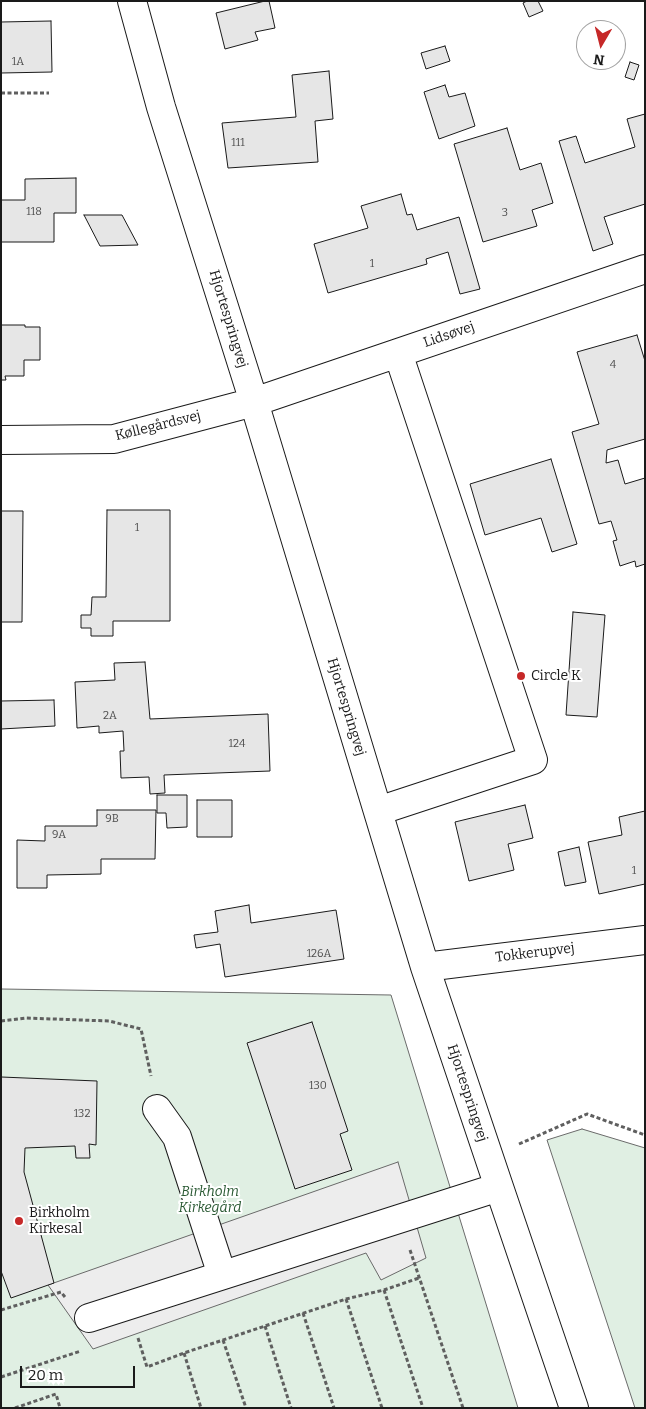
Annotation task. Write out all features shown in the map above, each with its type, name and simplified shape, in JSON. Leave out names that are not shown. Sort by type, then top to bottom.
[{"type":"street","name":"Hjortespringvej","points":[[132,1],[161,107],[254,402],[425,967],[574,1408]]},
{"type":"street","name":"Lidsøvej","points":[[254,402],[645,269]]},
{"type":"street","points":[[378,811],[533,760],[398,353]]},
{"type":"street","name":"Køllegårdsvej","points":[[1,440],[114,439],[254,402]]},
{"type":"street","name":"Tokkerupvej","points":[[425,967],[645,940]]},
{"type":"street","points":[[158,1109],[177,1137],[222,1275]]},
{"type":"street","points":[[88,1318],[498,1187]]},
{"type":"path","points":[[1,94],[49,93]]},
{"type":"path","points":[[1,1021],[26,1018],[109,1021],[141,1029],[158,1109]]},
{"type":"path","points":[[488,1157],[588,1114],[645,1135]]},
{"type":"path","points":[[399,1218],[463,1408]]},
{"type":"path","points":[[127,1306],[147,1367],[303,1313],[420,1278]]},
{"type":"path","points":[[384,1290],[423,1408]]},
{"type":"path","points":[[1,1310],[61,1292],[88,1318],[83,1350],[1,1377]]},
{"type":"path","points":[[346,1299],[382,1408]]},
{"type":"path","points":[[303,1313],[334,1408]]},
{"type":"path","points":[[265,1326],[291,1408]]},
{"type":"path","points":[[223,1340],[246,1408]]},
{"type":"path","points":[[184,1353],[201,1408]]},
{"type":"path","points":[[15,1408],[56,1394],[60,1408]]},
{"type":"green space","name":"Birkholm Kirkegård","points":[[1,989],[391,995],[518,1408],[1,1408]]},
{"type":"green space","points":[[582,1129],[645,1148],[645,1408],[635,1408],[547,1140]]},
{"type":"shaded area","points":[[398,1162],[426,1258],[381,1280],[366,1253],[93,1349],[48,1285]]},
{"type":"building","points":[[269,1],[275,28],[255,32],[258,40],[225,49],[216,13]]},
{"type":"building","points":[[538,1],[543,11],[529,17],[523,3]]},
{"type":"building","points":[[51,21],[52,72],[1,73],[1,22]]},
{"type":"building","points":[[445,46],[450,61],[426,69],[421,53]]},
{"type":"building","points":[[630,62],[639,65],[634,80],[625,77]]},
{"type":"building","points":[[329,71],[333,119],[315,121],[318,162],[228,168],[222,123],[296,117],[292,75]]},
{"type":"building","points":[[445,85],[449,97],[465,93],[475,126],[439,139],[424,92]]},
{"type":"building","points":[[645,114],[645,204],[604,217],[613,244],[593,251],[559,141],[576,136],[585,163],[635,147],[627,119]]},
{"type":"building","points":[[507,128],[520,170],[541,163],[553,203],[532,210],[537,226],[483,242],[454,144]]},
{"type":"building","points":[[76,178],[76,213],[54,213],[54,242],[1,242],[1,200],[25,200],[25,179]]},
{"type":"building","points":[[401,194],[407,215],[412,214],[417,230],[459,217],[480,289],[460,294],[448,252],[426,259],[427,264],[328,293],[314,244],[368,228],[361,206]]},
{"type":"building","points":[[84,215],[122,215],[138,245],[100,246]]},
{"type":"building","points":[[1,325],[40,327],[40,360],[24,360],[24,376],[5,376],[6,380],[1,380]]},
{"type":"building","points":[[637,335],[645,361],[645,439],[607,450],[606,463],[618,460],[625,484],[645,478],[645,564],[636,567],[635,561],[620,566],[613,541],[617,540],[611,521],[599,524],[572,432],[599,424],[577,352]]},
{"type":"building","points":[[551,459],[577,544],[552,552],[541,518],[485,535],[470,484]]},
{"type":"building","points":[[107,510],[170,510],[170,621],[113,621],[113,636],[91,636],[91,628],[81,628],[81,615],[91,615],[92,597],[106,597]]},
{"type":"building","points":[[1,511],[23,511],[22,622],[1,622]]},
{"type":"building","points":[[573,612],[605,615],[597,717],[566,715]]},
{"type":"building","points":[[145,662],[150,719],[268,714],[270,771],[164,775],[165,793],[150,794],[149,777],[121,778],[120,751],[124,751],[123,731],[99,733],[99,726],[77,728],[75,682],[115,680],[114,663]]},
{"type":"building","points":[[54,700],[55,726],[1,729],[1,701]]},
{"type":"building","points":[[157,795],[187,795],[187,827],[167,828],[166,813],[157,813]]},
{"type":"building","points":[[197,800],[232,800],[232,837],[197,837]]},
{"type":"building","points":[[525,805],[533,838],[508,844],[514,870],[469,881],[455,822]]},
{"type":"building","points":[[97,810],[156,810],[155,859],[101,859],[101,874],[47,875],[47,888],[17,888],[17,840],[45,841],[45,826],[97,826]]},
{"type":"building","points":[[645,811],[645,884],[599,894],[588,842],[622,835],[619,817]]},
{"type":"building","points":[[579,847],[586,882],[565,886],[558,852]]},
{"type":"building","points":[[249,905],[251,923],[336,910],[344,959],[225,977],[220,944],[196,948],[194,935],[218,932],[215,911]]},
{"type":"building","points":[[312,1022],[348,1131],[340,1134],[352,1170],[295,1189],[247,1043]]},
{"type":"building","name":"Birkholm Kirkesal","points":[[1,1077],[97,1081],[96,1145],[89,1144],[90,1158],[76,1158],[75,1146],[25,1148],[24,1172],[54,1283],[11,1298],[1,1271]]},
{"type":"place","name":"Circle K","points":[[521,676]]},
{"type":"place","name":"Birkholm Kirkesal","points":[[19,1221]]}]
